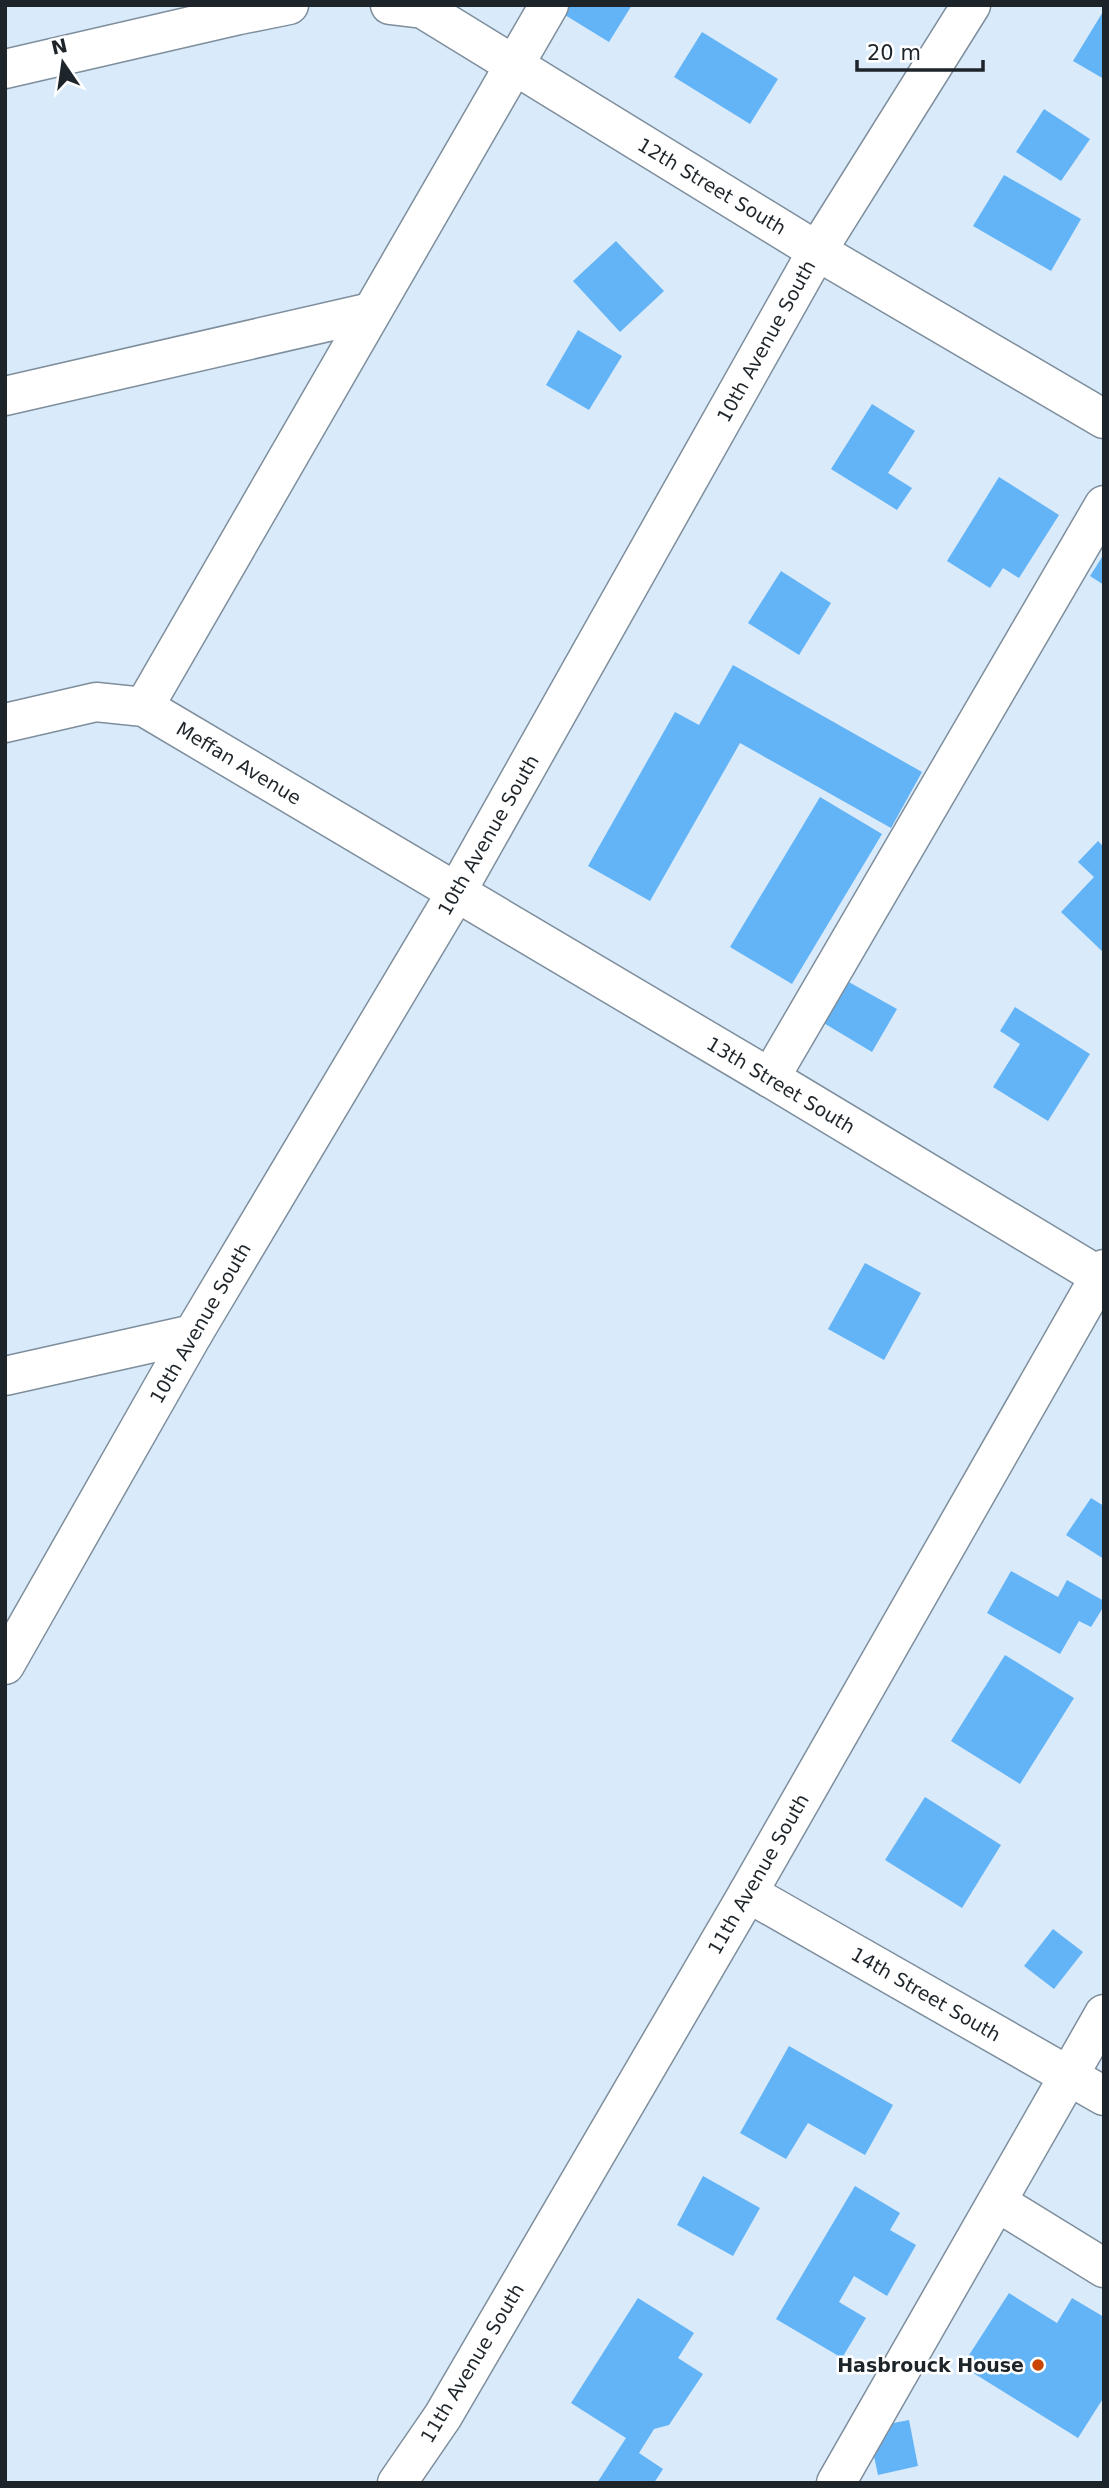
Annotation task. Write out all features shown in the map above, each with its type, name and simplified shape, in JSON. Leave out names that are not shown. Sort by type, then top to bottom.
[{"type":"street","points":[[5,69],[239,10],[289,5]]},
{"type":"street","name":"12th Street South","points":[[390,5],[423,9],[817,251],[1104,419]]},
{"type":"street","points":[[144,707],[549,5]]},
{"type":"street","name":"10th Avenue South","points":[[5,1665],[193,1334],[457,891],[817,251],[971,5]]},
{"type":"street","points":[[5,396],[371,312]]},
{"type":"street","points":[[770,1078],[1104,505]]},
{"type":"street","name":"Meffan Avenue","points":[[5,723],[96,702],[144,707],[457,891]]},
{"type":"street","name":"13th Street South","points":[[457,891],[1102,1275]]},
{"type":"street","name":"11th Avenue South","points":[[406,2479],[748,1893],[1102,1275]]},
{"type":"street","points":[[5,1376],[193,1334]]},
{"type":"street","name":"14th Street South","points":[[748,1893],[1104,2096]]},
{"type":"street","points":[[836,2483],[1104,2014]]},
{"type":"street","points":[[997,2202],[1104,2268]]},
{"type":"building","points":[[564,5],[632,5],[609,42],[560,12]]},
{"type":"building","points":[[1104,10],[1104,79],[1073,61]]},
{"type":"building","points":[[702,32],[778,79],[750,124],[674,77]]},
{"type":"building","points":[[1044,109],[1090,139],[1061,181],[1016,152]]},
{"type":"building","points":[[1004,175],[1081,219],[1051,271],[973,226]]},
{"type":"building","points":[[616,241],[664,291],[620,332],[573,281]]},
{"type":"building","points":[[578,330],[622,356],[589,410],[546,385]]},
{"type":"building","points":[[872,404],[915,431],[888,473],[912,488],[897,510],[831,469]]},
{"type":"building","points":[[999,477],[1059,515],[1019,578],[1003,568],[990,588],[947,561]]},
{"type":"building","points":[[1104,554],[1104,585],[1090,576]]},
{"type":"building","points":[[781,571],[831,603],[799,655],[748,623]]},
{"type":"building","points":[[733,665],[922,772],[891,828],[740,743],[650,901],[588,866],[675,712],[699,725]]},
{"type":"building","points":[[820,797],[882,834],[792,984],[730,947]]},
{"type":"building","points":[[1098,841],[1104,847],[1104,953],[1061,912],[1094,877],[1078,862]]},
{"type":"building","points":[[847,981],[897,1009],[872,1052],[822,1022]]},
{"type":"building","points":[[1015,1007],[1090,1054],[1048,1121],[993,1087],[1020,1044],[1000,1031]]},
{"type":"building","points":[[865,1263],[921,1293],[884,1360],[828,1329]]},
{"type":"building","points":[[1091,1498],[1104,1506],[1104,1559],[1066,1535]]},
{"type":"building","points":[[1011,1571],[1058,1597],[1067,1580],[1104,1601],[1104,1606],[1091,1627],[1079,1621],[1060,1654],[987,1613]]},
{"type":"building","points":[[1005,1655],[1074,1698],[1020,1784],[951,1741]]},
{"type":"building","points":[[925,1797],[1001,1845],[962,1908],[885,1860]]},
{"type":"building","points":[[1053,1929],[1083,1952],[1054,1989],[1024,1966]]},
{"type":"building","points":[[789,2046],[893,2105],[865,2155],[808,2123],[786,2159],[740,2133]]},
{"type":"building","points":[[703,2176],[760,2208],[733,2256],[677,2225]]},
{"type":"building","points":[[855,2186],[900,2213],[890,2230],[916,2245],[887,2296],[854,2276],[839,2302],[866,2318],[842,2358],[776,2319]]},
{"type":"building","points":[[1009,2293],[1057,2323],[1072,2298],[1104,2317],[1104,2397],[1078,2438],[962,2366]]},
{"type":"building","points":[[638,2298],[694,2333],[678,2358],[703,2374],[669,2425],[654,2429],[639,2453],[663,2469],[654,2483],[597,2483],[626,2438],[571,2403]]},
{"type":"building","points":[[909,2420],[918,2466],[878,2475],[868,2428]]},
{"type":"place","name":"Hasbrouck House","points":[[1038,2365]]}]
